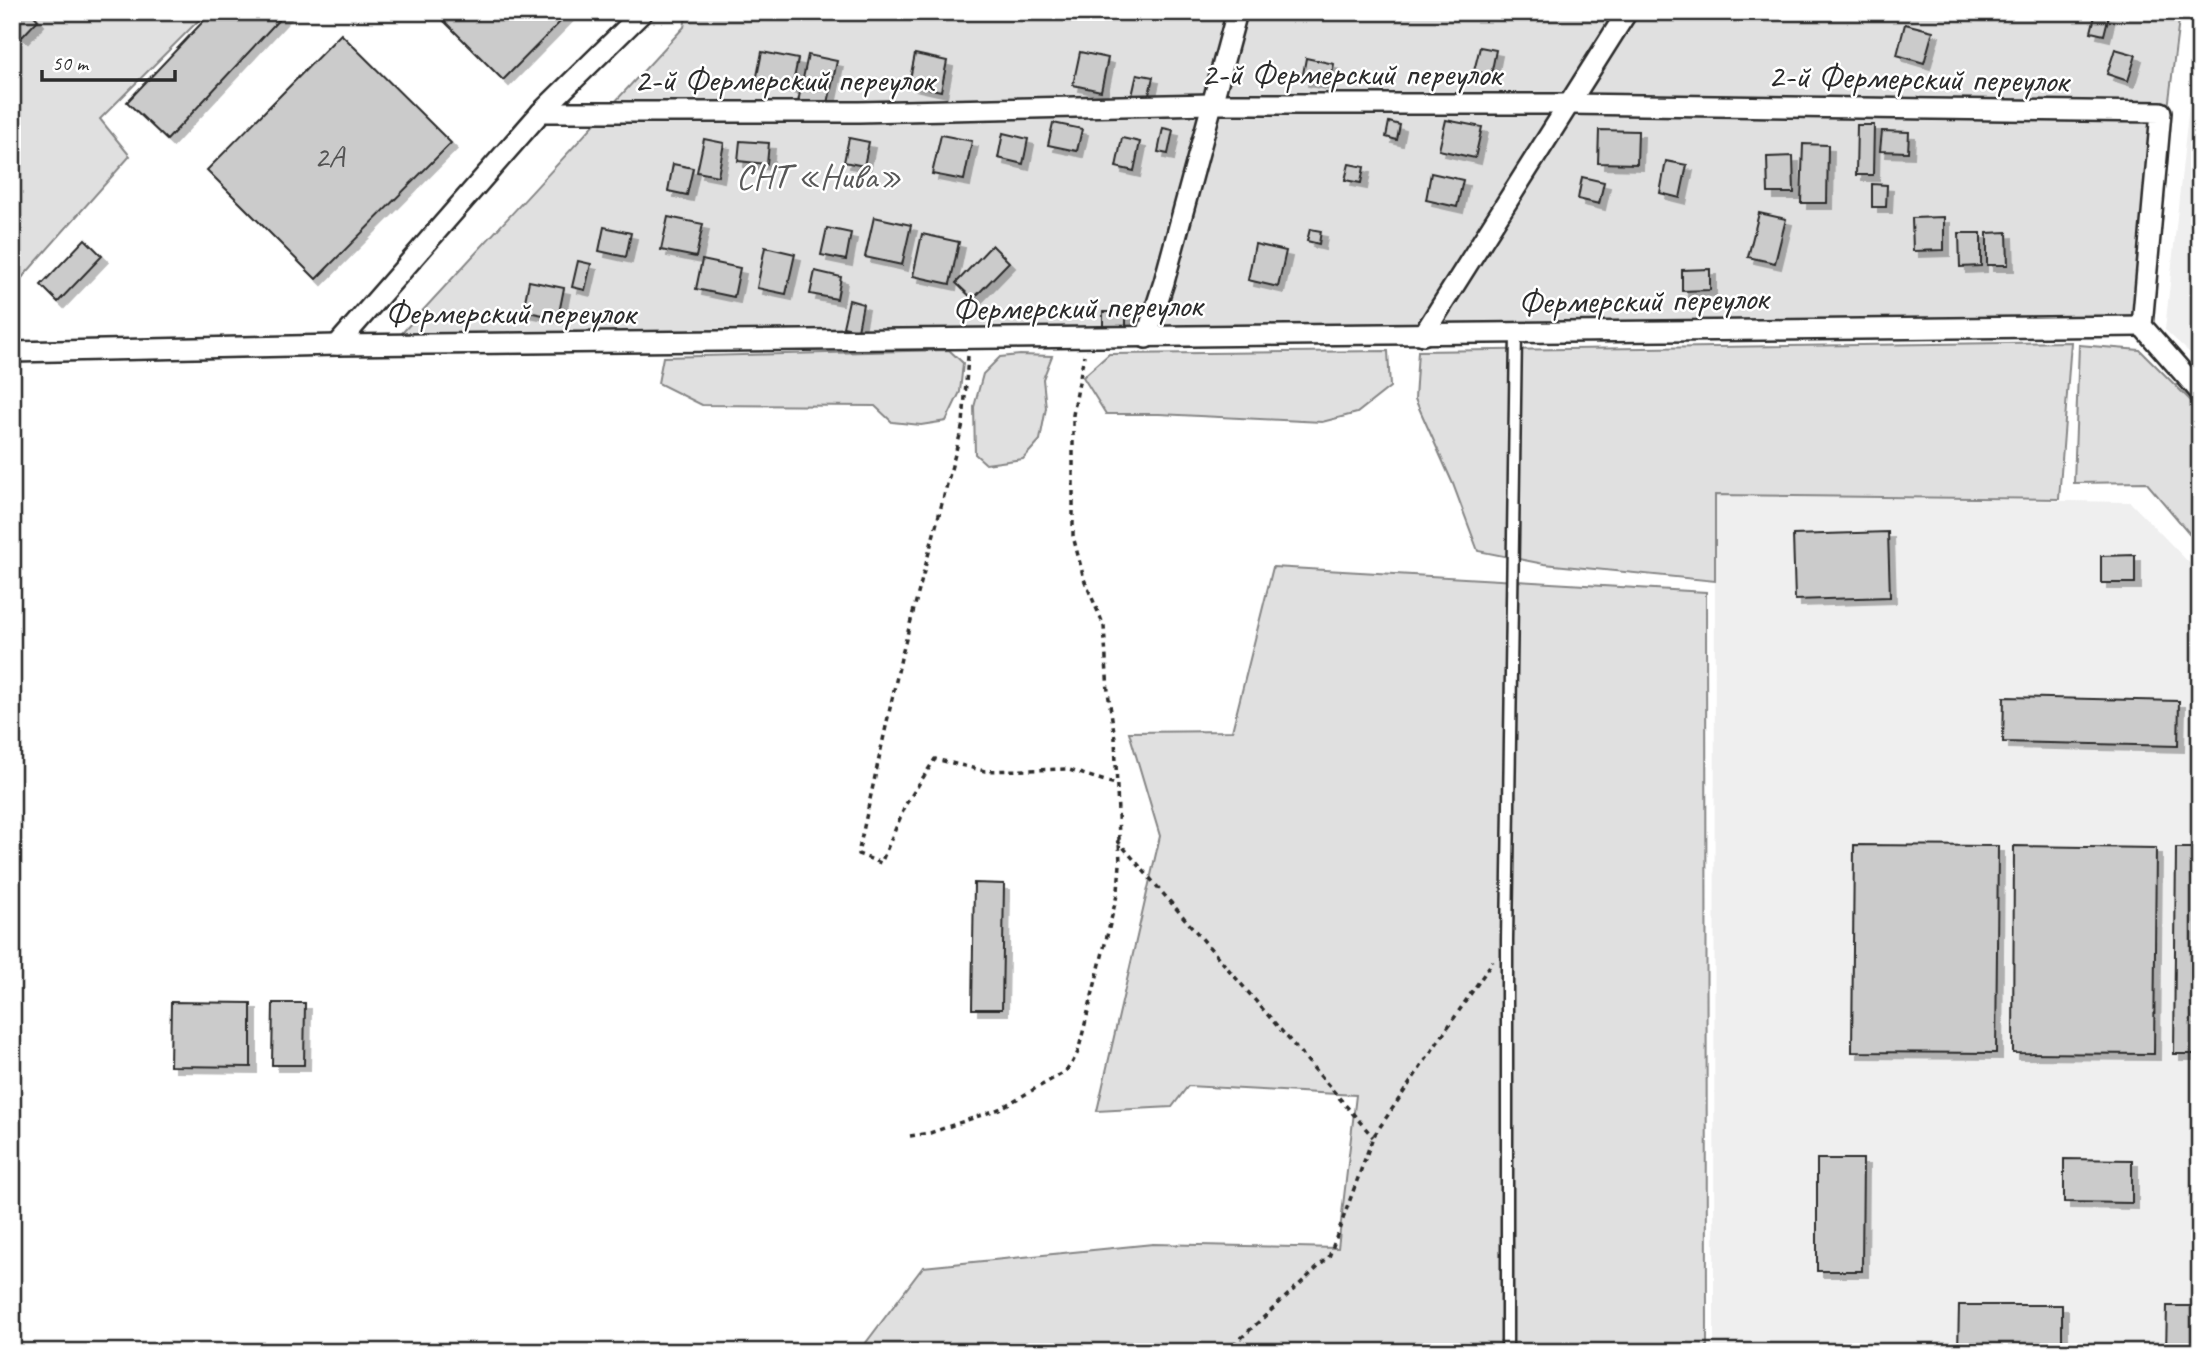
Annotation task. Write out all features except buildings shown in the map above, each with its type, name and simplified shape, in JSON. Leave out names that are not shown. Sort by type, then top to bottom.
[{"type":"street","points":[[337,345],[541,112],[643,12]]},
{"type":"street","points":[[1146,338],[1164,282],[1237,12]]},
{"type":"street","points":[[1423,335],[1627,12]]},
{"type":"street","name":"2-й Фермерский переулок","points":[[541,112],[859,112],[1211,104],[1569,104],[2161,113],[2142,326]]},
{"type":"street","points":[[2142,326],[2200,392]]},
{"type":"street","name":"Фермерский переулок","points":[[12,352],[337,345],[2142,326]]},
{"type":"lane","points":[[1507,1352],[1507,940],[1516,334]]},
{"type":"path","points":[[911,1136],[999,1109],[1054,1079],[1072,1065],[1078,1052],[1118,891],[1115,738],[1108,692],[1104,626],[1084,579],[1073,536],[1073,415],[1087,339]]},
{"type":"path","points":[[970,340],[963,424],[901,658],[858,854],[881,863],[906,804],[935,759],[985,771],[1066,769],[1115,784]]},
{"type":"path","points":[[1119,842],[1373,1137]]},
{"type":"path","points":[[1226,1352],[1329,1257],[1373,1137],[1507,940]]},
{"type":"shaded area","points":[[2191,85],[2200,86],[2200,362],[2165,330]]},
{"type":"shaded area","points":[[1715,495],[2130,502],[2200,574],[2200,1352],[1714,1352]]},
{"type":"green space","points":[[12,12],[207,12],[100,119],[130,156],[12,289]]},
{"type":"green space","name":"СНТ «Нива»","points":[[687,12],[2180,12],[2141,325],[390,346],[684,27]]},
{"type":"green space","points":[[2071,342],[2059,499],[1715,495],[1715,581],[1544,564],[1478,551],[1453,484],[1415,399],[1418,351]]},
{"type":"green space","points":[[2079,345],[2140,350],[2200,410],[2200,546],[2146,482],[2074,483]]},
{"type":"green space","points":[[949,350],[963,363],[960,392],[946,421],[921,425],[892,422],[875,406],[702,405],[658,383],[663,357]]},
{"type":"green space","points":[[1388,351],[1390,387],[1357,413],[1322,422],[1106,414],[1083,377],[1109,354]]},
{"type":"green space","points":[[1052,356],[1043,379],[1046,408],[1040,440],[1023,459],[986,464],[975,454],[974,407],[983,374],[1000,357]]},
{"type":"green space","points":[[1273,567],[1706,592],[1707,1352],[859,1352],[923,1267],[1153,1244],[1338,1248],[1356,1095],[1188,1086],[1172,1107],[1097,1111],[1160,836],[1129,732],[1232,731]]}]
